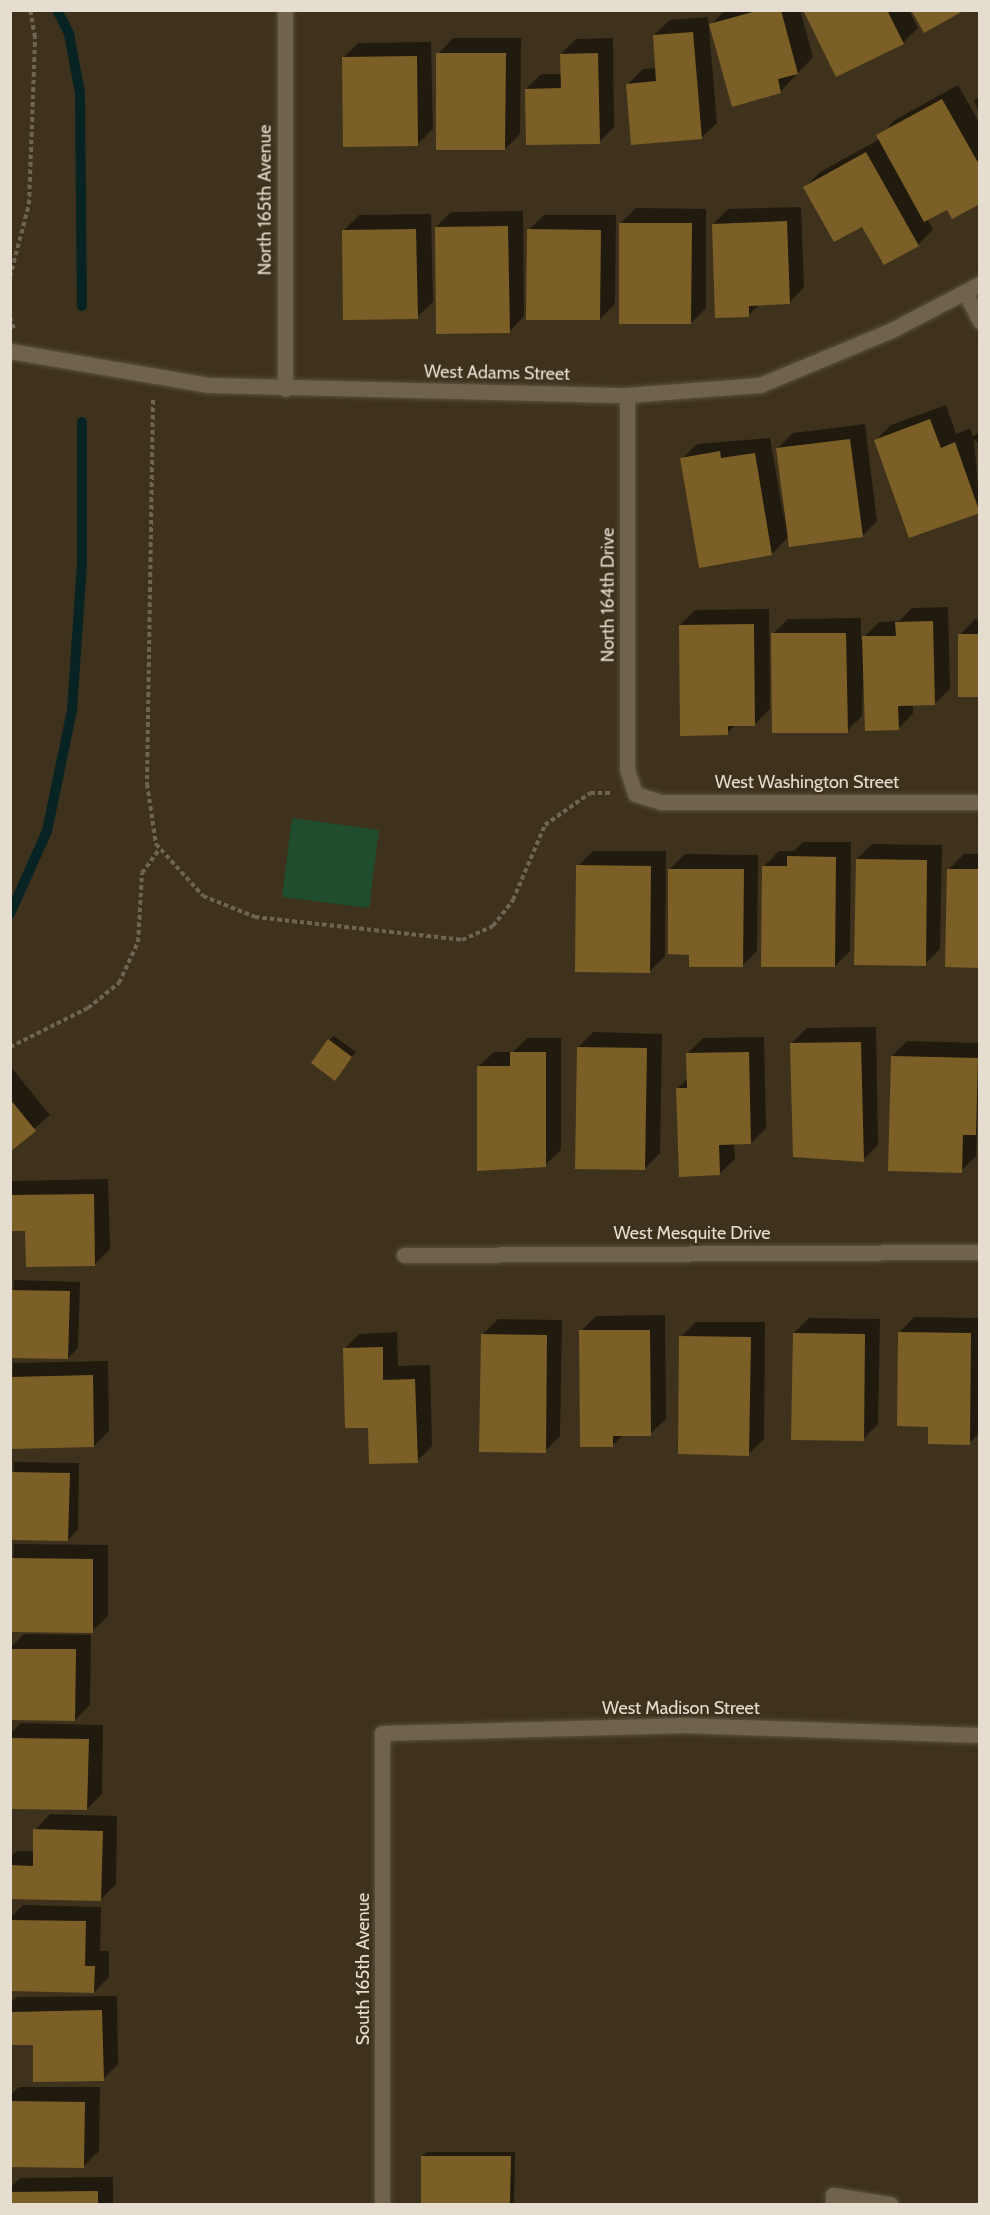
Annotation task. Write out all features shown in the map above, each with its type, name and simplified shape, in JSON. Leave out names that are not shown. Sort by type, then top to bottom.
[{"type":"street","name":"North 165th Avenue","points":[[285,10],[285,389]]},
{"type":"street","name":"West Adams Street","points":[[10,351],[208,385],[285,389],[627,395],[760,385],[890,332],[980,284]]},
{"type":"street","points":[[965,292],[980,321]]},
{"type":"street","name":"North 164th Drive","points":[[627,395],[627,769],[635,794]]},
{"type":"street","name":"West Washington Street","points":[[635,794],[661,801],[980,801]]},
{"type":"street","name":"West Mesquite Drive","points":[[404,1255],[980,1252]]},
{"type":"street","name":"West Madison Street","points":[[382,1733],[680,1725],[980,1735]]},
{"type":"street","name":"South 165th Avenue","points":[[382,1733],[382,2205]]},
{"type":"street","points":[[833,2200],[891,2205]]},
{"type":"path","points":[[10,277],[29,204],[35,37],[30,10]]},
{"type":"path","points":[[156,375],[150,431],[147,784],[159,850],[203,896],[255,917],[462,940],[493,926],[513,900],[545,825],[590,793],[635,794]]},
{"type":"path","points":[[10,1047],[88,1008],[119,983],[138,942],[142,873],[159,850]]},
{"type":"green space","points":[[292,818],[379,830],[369,908],[282,897]]},
{"type":"building","points":[[760,10],[781,10],[798,74],[778,79],[781,93],[732,107],[709,24]]},
{"type":"building","points":[[803,10],[887,10],[904,44],[836,77]]},
{"type":"building","points":[[911,10],[965,10],[924,33]]},
{"type":"building","points":[[693,32],[702,139],[631,145],[626,84],[656,81],[653,35]]},
{"type":"building","points":[[436,53],[506,53],[505,150],[436,150]]},
{"type":"building","points":[[598,53],[600,144],[526,145],[525,89],[561,88],[560,54]]},
{"type":"building","points":[[417,56],[418,146],[343,147],[342,57]]},
{"type":"building","points":[[942,99],[980,166],[980,204],[952,219],[947,210],[924,222],[876,135]]},
{"type":"building","points":[[866,152],[919,246],[884,265],[862,227],[834,242],[803,187]]},
{"type":"building","points":[[787,221],[790,304],[749,306],[749,317],[715,318],[712,224]]},
{"type":"building","points":[[619,223],[692,223],[691,324],[619,324]]},
{"type":"building","points":[[508,226],[510,333],[436,334],[435,227]]},
{"type":"building","points":[[416,229],[418,319],[343,320],[342,230]]},
{"type":"building","points":[[527,229],[601,230],[600,320],[526,320]]},
{"type":"building","points":[[930,419],[941,448],[955,442],[980,513],[909,538],[874,440]]},
{"type":"building","points":[[850,439],[863,537],[789,547],[776,448]]},
{"type":"building","points":[[720,451],[721,458],[755,453],[772,555],[699,568],[680,458]]},
{"type":"building","points":[[933,621],[935,705],[898,706],[899,730],[865,731],[862,636],[896,636],[895,622]]},
{"type":"building","points":[[754,624],[755,726],[728,726],[728,735],[680,736],[679,625]]},
{"type":"building","points":[[771,633],[846,633],[848,733],[772,733]]},
{"type":"building","points":[[958,634],[980,634],[980,697],[958,697]]},
{"type":"building","points":[[787,856],[836,857],[835,967],[761,967],[762,866],[787,866]]},
{"type":"building","points":[[856,859],[927,860],[926,966],[854,965]]},
{"type":"building","points":[[576,865],[651,866],[650,973],[575,972]]},
{"type":"building","points":[[668,869],[744,869],[743,967],[689,967],[689,955],[668,954]]},
{"type":"building","points":[[947,869],[980,869],[980,968],[945,967]]},
{"type":"building","points":[[328,1039],[352,1057],[335,1081],[311,1063]]},
{"type":"building","points":[[861,1042],[864,1162],[793,1157],[790,1043]]},
{"type":"building","points":[[577,1047],[647,1048],[645,1170],[575,1169]]},
{"type":"building","points":[[510,1052],[546,1052],[546,1167],[477,1171],[477,1066],[510,1066]]},
{"type":"building","points":[[749,1052],[751,1144],[719,1145],[720,1175],[679,1177],[676,1088],[687,1088],[686,1053]]},
{"type":"building","points":[[891,1056],[978,1058],[976,1135],[963,1135],[962,1173],[888,1171]]},
{"type":"building","points":[[10,1099],[36,1131],[10,1152]]},
{"type":"building","points":[[94,1194],[95,1266],[26,1267],[25,1231],[10,1231],[10,1195]]},
{"type":"building","points":[[10,1290],[70,1291],[68,1359],[10,1358]]},
{"type":"building","points":[[579,1330],[650,1330],[651,1436],[613,1436],[613,1447],[580,1447]]},
{"type":"building","points":[[898,1332],[971,1333],[970,1445],[928,1444],[928,1427],[897,1426]]},
{"type":"building","points":[[793,1333],[865,1334],[864,1441],[791,1440]]},
{"type":"building","points":[[481,1334],[547,1335],[546,1453],[479,1452]]},
{"type":"building","points":[[679,1336],[751,1337],[749,1456],[678,1454]]},
{"type":"building","points":[[383,1347],[383,1380],[415,1379],[418,1463],[369,1464],[368,1428],[345,1428],[343,1348]]},
{"type":"building","points":[[93,1375],[94,1447],[10,1449],[10,1377]]},
{"type":"building","points":[[10,1472],[70,1473],[68,1541],[10,1540]]},
{"type":"building","points":[[10,1558],[93,1559],[93,1633],[10,1632]]},
{"type":"building","points":[[10,1649],[76,1649],[75,1721],[10,1720]]},
{"type":"building","points":[[10,1738],[89,1739],[87,1810],[10,1809]]},
{"type":"building","points":[[33,1829],[103,1831],[101,1901],[10,1899],[10,1865],[33,1866]]},
{"type":"building","points":[[10,1920],[86,1921],[85,1966],[95,1966],[94,1993],[10,1991]]},
{"type":"building","points":[[102,2010],[104,2081],[33,2082],[33,2045],[10,2045],[10,2012]]},
{"type":"building","points":[[10,2101],[85,2102],[84,2168],[10,2167]]},
{"type":"building","points":[[421,2156],[511,2156],[510,2204],[421,2204]]},
{"type":"building","points":[[98,2191],[98,2204],[10,2204],[10,2192]]},
{"type":"waterway","points":[[57,10],[69,34],[80,93],[82,306]]},
{"type":"waterway","points":[[10,914],[47,831],[72,710],[82,563],[82,422]]}]
